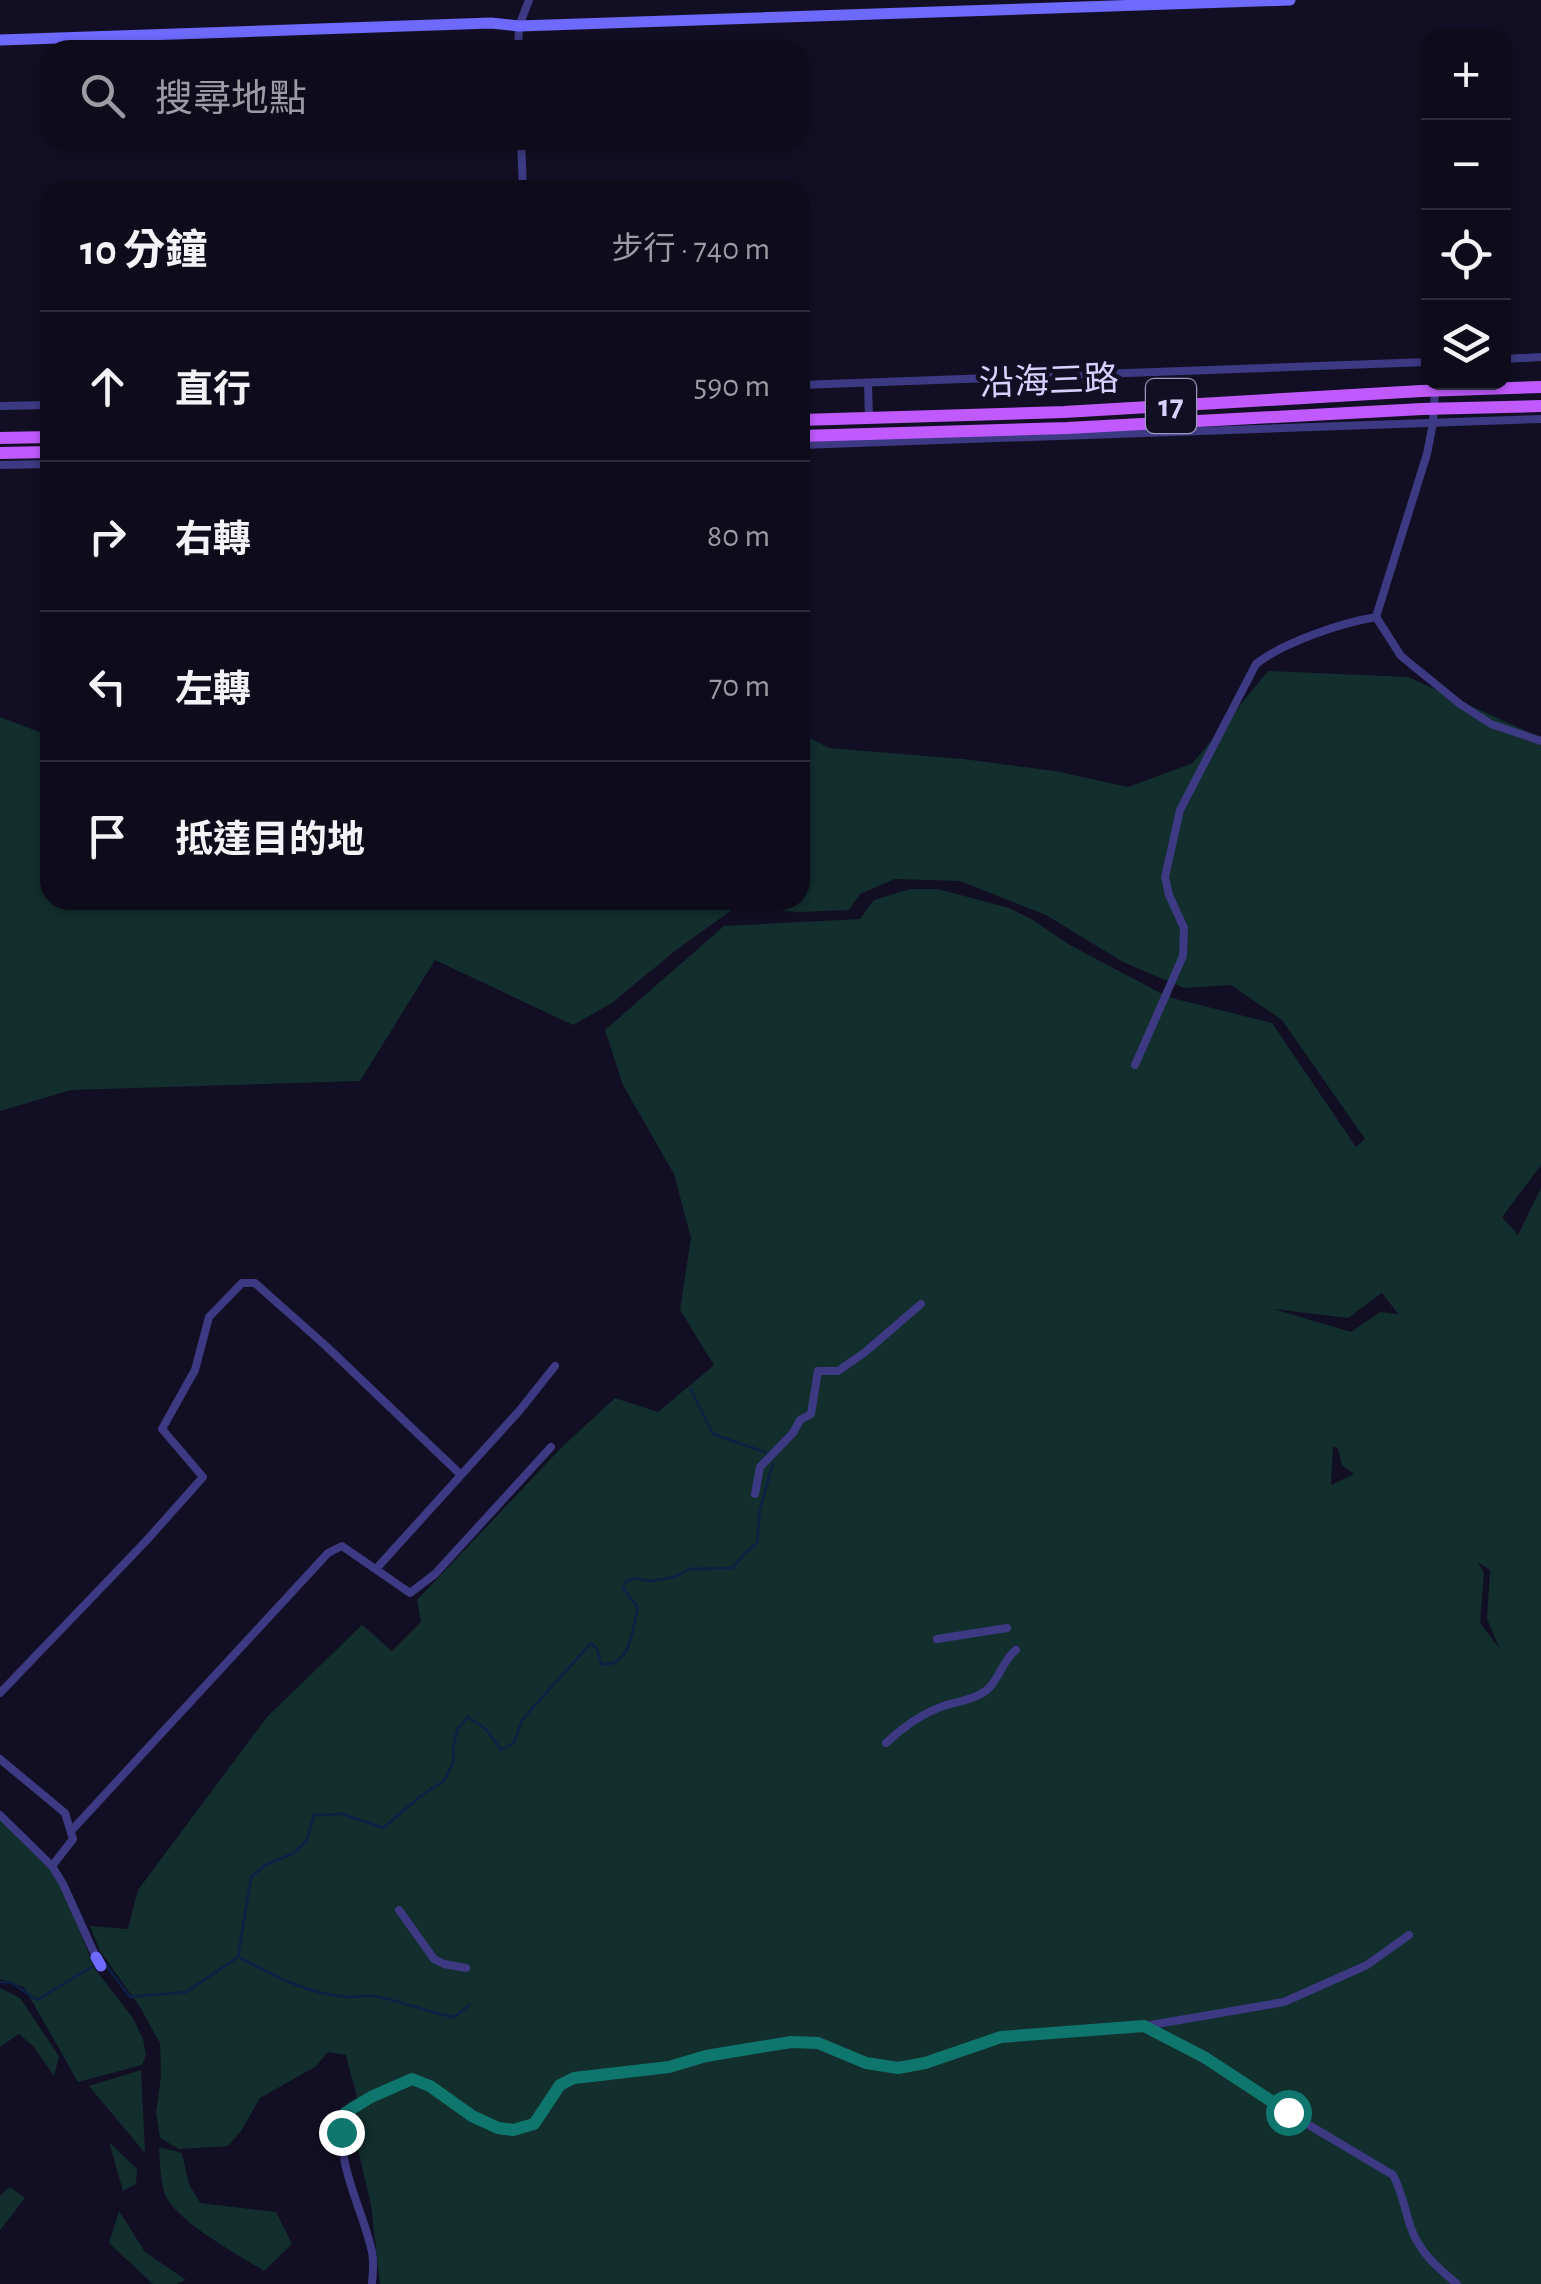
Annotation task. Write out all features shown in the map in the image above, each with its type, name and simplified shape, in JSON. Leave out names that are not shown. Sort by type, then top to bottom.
[{"type":"main road","name":"沿海三路","points":[[810,420],[1064,412],[1541,387]]},
{"type":"main road","name":"沿海三路","points":[[810,436],[870,438],[1434,416],[1541,406]]},
{"type":"main road","points":[[0,438],[40,437]]},
{"type":"main road","points":[[0,453],[40,452]]},
{"type":"street","points":[[518,40],[518,26],[529,0]]},
{"type":"street","points":[[0,40],[1290,0]]},
{"type":"street","points":[[522,150],[523,180]]},
{"type":"street","points":[[1511,359],[1541,357]]},
{"type":"street","name":"沿海三路","points":[[810,386],[1421,362]]},
{"type":"street","points":[[868,383],[870,438]]},
{"type":"street","points":[[1376,617],[1427,454],[1435,391]]},
{"type":"street","points":[[0,406],[40,405]]},
{"type":"street","name":"沿海三路","points":[[1434,416],[1541,419]]},
{"type":"street","name":"沿海三路","points":[[810,444],[870,438]]},
{"type":"street","points":[[0,466],[40,464]]},
{"type":"street","points":[[1376,617],[1401,656],[1460,704],[1490,724],[1541,741]]},
{"type":"street","points":[[1134,1064],[1182,956],[1184,928],[1165,878],[1180,810],[1256,664],[1272,652],[1376,617]]},
{"type":"street","points":[[0,1693],[203,1477],[162,1429],[195,1370],[209,1317],[242,1284],[255,1283],[460,1474]]},
{"type":"street","points":[[755,1494],[760,1466],[793,1434],[800,1420],[811,1414],[818,1371],[838,1372],[921,1304]]},
{"type":"street","points":[[376,1568],[556,1366]]},
{"type":"street","points":[[72,1830],[328,1553],[342,1546],[410,1593],[435,1574],[551,1447]]},
{"type":"street","points":[[937,1639],[1007,1628]]},
{"type":"street","points":[[886,1743],[903,1726],[935,1708],[974,1698],[990,1687],[1008,1656],[1016,1650]]},
{"type":"street","points":[[0,1758],[65,1813],[73,1839],[52,1866]]},
{"type":"street","points":[[0,1815],[52,1866],[99,1961]]},
{"type":"street","points":[[398,1910],[434,1959],[466,1968]]},
{"type":"street","points":[[372,2284],[373,2255],[341,2150],[341,2132],[345,2113],[412,2079],[430,2086],[472,2116],[513,2130],[534,2124],[560,2085],[574,2078],[657,2069],[706,2056],[791,2042],[818,2043],[866,2063],[898,2068],[1001,2037],[1144,2026],[1284,2002],[1367,1965],[1409,1935]]},
{"type":"street","points":[[1144,2026],[1204,2057],[1392,2175],[1422,2250],[1457,2284]]},
{"type":"green space","points":[[1268,671],[1408,677],[1541,738],[1541,1165],[1502,1217],[1518,1235],[1541,1188],[1541,2284],[380,2284],[371,2205],[347,2103],[357,2098],[346,2055],[328,2052],[315,2067],[260,2098],[228,2146],[179,2149],[160,2138],[156,2113],[160,2043],[100,1951],[90,1926],[128,1929],[138,1890],[267,1717],[362,1625],[392,1651],[421,1622],[417,1600],[562,1447],[615,1398],[658,1412],[714,1365],[680,1310],[691,1238],[674,1174],[623,1085],[605,1030],[724,926],[860,919],[874,900],[910,889],[938,889],[1009,908],[1168,997],[1272,1023],[1356,1147],[1365,1139],[1282,1020],[1231,985],[1184,988],[1123,962],[1046,915],[960,881],[895,879],[860,894],[849,910],[798,912],[773,910],[810,910],[810,738],[829,748],[1055,771],[1128,787],[1193,763]],"holes":[[[1382,1293],[1398,1314],[1380,1312],[1351,1332],[1274,1309],[1348,1318]],[[1333,1446],[1338,1448],[1342,1465],[1354,1474],[1331,1485]],[[1478,1562],[1490,1570],[1487,1619],[1500,1649],[1480,1623],[1484,1573]]]},
{"type":"green space","points":[[0,717],[40,732],[40,910],[732,910],[612,1003],[573,1025],[435,960],[360,1081],[71,1090],[0,1111]]},
{"type":"green space","points":[[0,1815],[60,1878],[95,1969],[133,2018],[143,2039],[146,2055],[142,2065],[78,2082],[24,1987],[0,1979]]},
{"type":"green space","points":[[0,1988],[20,1998],[59,2056],[54,2076],[34,2047],[19,2034],[0,2047]]},
{"type":"green space","points":[[141,2070],[145,2153],[89,2086]]},
{"type":"green space","points":[[109,2142],[137,2169],[136,2184],[123,2191]]},
{"type":"green space","points":[[159,2147],[182,2153],[189,2184],[200,2203],[276,2212],[292,2244],[264,2271],[194,2226],[165,2194]]},
{"type":"green space","points":[[10,2187],[25,2198],[0,2230],[0,2196]]},
{"type":"green space","points":[[119,2211],[145,2252],[186,2280],[153,2284],[109,2243]]},
{"type":"waterway","points":[[690,1388],[713,1434],[767,1453]]},
{"type":"waterway","points":[[105,1964],[130,1997],[186,1992],[238,1957],[251,1877],[265,1865],[294,1853],[307,1840],[314,1815],[343,1814],[383,1828],[444,1781],[454,1761],[458,1728],[468,1717],[486,1729],[501,1750],[514,1743],[522,1720],[591,1643],[601,1664],[619,1660],[624,1653],[638,1608],[623,1588],[625,1582],[675,1577],[689,1569],[733,1568],[757,1543],[760,1509],[773,1463]]},
{"type":"waterway","points":[[241,1958],[320,1993],[373,1996],[455,2017],[469,2005]]},
{"type":"waterway","points":[[0,1982],[12,1983],[37,2000],[95,1965]]},
{"type":"route","points":[[341,2132],[345,2113],[412,2079],[430,2086],[472,2116],[513,2130],[534,2124],[560,2085],[594,2074],[669,2067],[706,2056],[791,2042],[818,2043],[866,2063],[898,2068],[1001,2037],[1144,2026],[1204,2057],[1288,2112]]}]
